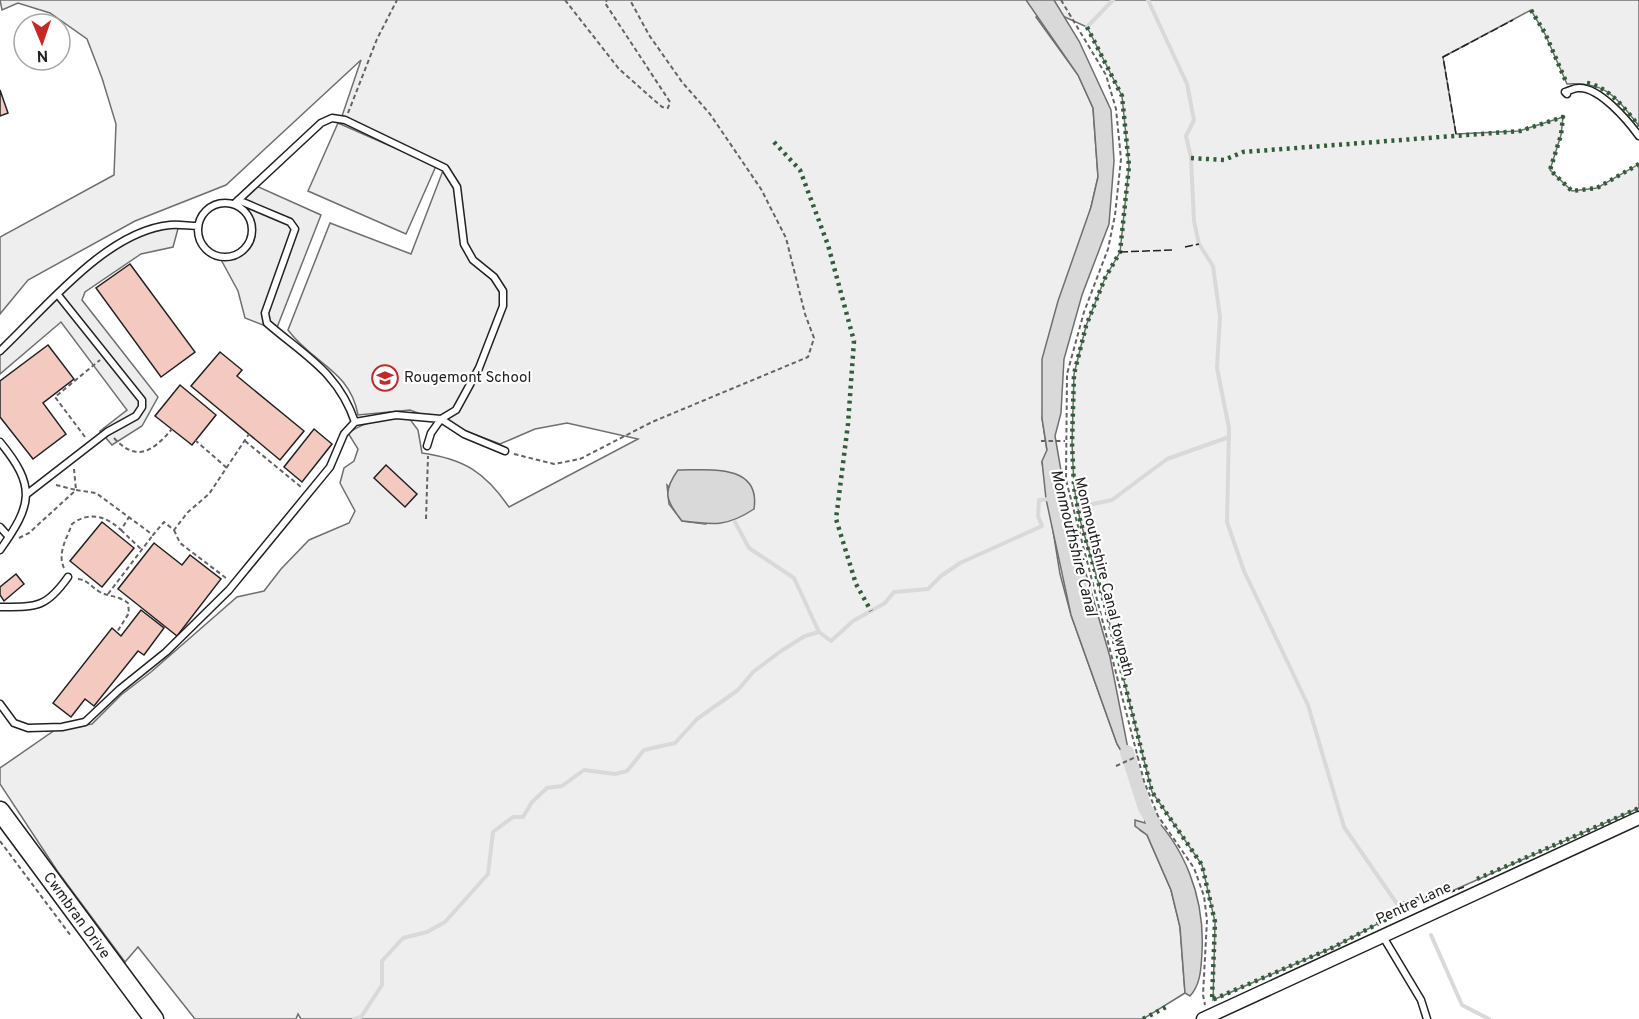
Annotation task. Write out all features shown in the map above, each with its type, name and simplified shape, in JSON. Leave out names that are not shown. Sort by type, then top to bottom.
[{"type":"main road","name":"Cwmbran Drive","points":[[0,811],[154,1019]]},
{"type":"street","name":"Pentre Lane","points":[[1206,1018],[1639,818]]},
{"type":"lane","points":[[1567,94],[1565,92],[1579,87],[1593,92],[1611,104],[1639,136]]},
{"type":"lane","points":[[236,202],[321,123],[332,118],[345,120],[445,168],[457,187],[464,244],[473,260],[494,277],[503,291],[502,306],[479,368],[456,410],[441,419],[431,433],[427,446]]},
{"type":"lane","points":[[236,202],[252,226],[251,236],[245,248],[238,254],[219,256],[208,251],[198,236],[198,226],[203,213],[210,207],[236,202],[290,222],[296,229],[265,313],[267,323],[336,381],[348,401],[355,422]]},
{"type":"lane","points":[[0,351],[84,270],[128,238],[169,225],[198,226]]},
{"type":"lane","points":[[27,494],[107,432],[136,416],[142,407],[142,400],[58,295]]},
{"type":"lane","points":[[0,704],[14,723],[28,728],[62,727],[85,722],[120,689],[166,652],[234,584],[330,467],[344,434],[355,422],[396,415],[441,419],[464,434],[505,452]]},
{"type":"lane","points":[[0,442],[16,462],[28,499],[21,516],[0,550]]},
{"type":"lane","points":[[0,527],[9,537]]},
{"type":"lane","points":[[0,607],[43,605],[54,596],[68,577]]},
{"type":"lane","points":[[1382,935],[1421,1000],[1427,1019]]},
{"type":"path","points":[[345,120],[377,39],[397,0]]},
{"type":"path","points":[[565,0],[619,69],[662,107],[668,108],[670,102],[631,46],[605,3],[606,0]]},
{"type":"path","points":[[505,452],[554,464],[580,459],[652,422],[808,357],[814,338],[805,314],[786,238],[760,189],[710,114],[669,63],[630,0]]},
{"type":"path","name":"Monmouthshire Canal towpath","points":[[1061,0],[1106,75],[1116,109],[1121,159],[1115,215],[1108,249],[1084,312],[1067,374],[1066,480],[1149,798],[1158,816],[1194,868],[1204,896],[1207,920],[1203,994],[1206,1018]]},
{"type":"path","points":[[91,444],[55,397],[106,355]]},
{"type":"path","points":[[107,432],[121,446],[143,453],[155,446],[172,429]]},
{"type":"path","points":[[174,530],[188,512],[209,494],[249,434]]},
{"type":"path","points":[[195,440],[227,468]]},
{"type":"path","points":[[245,441],[309,493]]},
{"type":"path","points":[[1041,441],[1065,441]]},
{"type":"path","points":[[426,519],[429,469],[427,446]]},
{"type":"path","points":[[73,457],[76,490]]},
{"type":"path","points":[[46,479],[52,484],[96,493],[153,535]]},
{"type":"path","points":[[9,537],[21,538],[29,533],[76,490]]},
{"type":"path","points":[[117,632],[129,613],[128,603],[117,595],[101,593],[86,580],[68,577],[60,561],[72,524],[97,515],[108,518],[142,550]]},
{"type":"path","points":[[121,530],[129,517]]},
{"type":"path","points":[[108,594],[164,522],[174,530],[180,543],[234,584]]},
{"type":"path","points":[[1116,766],[1138,756]]},
{"type":"path","points":[[0,841],[75,940]]},
{"type":"shaded area","points":[[0,0],[1639,0],[1639,126],[1616,99],[1601,88],[1567,84],[1545,34],[1531,10],[1443,57],[1456,134],[1519,131],[1563,117],[1561,135],[1550,170],[1572,191],[1597,188],[1639,164],[1639,808],[1443,895],[1399,903],[1402,911],[1334,947],[1213,1000],[1215,922],[1202,865],[1152,792],[1105,605],[1080,520],[1074,487],[1072,443],[1074,374],[1086,326],[1105,278],[1120,252],[1129,166],[1122,96],[1087,27],[1045,8],[1036,17],[1078,75],[1093,108],[1098,177],[1042,418],[1047,451],[1042,462],[1060,574],[1071,615],[1117,744],[1132,769],[1145,808],[1145,824],[1140,830],[1147,835],[1171,890],[1180,927],[1185,993],[1143,1019],[301,1019],[298,1014],[296,1019],[195,1019],[138,947],[125,962],[58,872],[0,784],[0,768],[55,730],[92,724],[121,695],[237,597],[264,591],[281,569],[309,540],[349,523],[355,511],[340,483],[344,468],[354,461],[358,449],[348,433],[355,429],[377,421],[409,418],[418,430],[422,453],[450,459],[472,469],[491,485],[509,507],[638,439],[567,423],[535,429],[500,444],[410,410],[358,415],[354,400],[339,377],[298,342],[288,330],[330,223],[411,254],[444,168],[341,119],[361,60],[226,185],[135,221],[28,280],[0,314],[0,237],[114,175],[116,124],[87,39],[72,28],[72,12],[47,12],[18,3],[2,10]],"holes":[[[667,485],[705,524],[682,521],[669,504]]]},
{"type":"shaded area","points":[[338,123],[436,166],[406,234],[308,191]]},
{"type":"shaded area","points":[[254,185],[321,215],[276,330],[245,318],[238,291],[219,256],[238,254],[245,248],[251,236],[249,217],[234,204]]},
{"type":"shaded area","points":[[179,225],[173,247],[141,254],[85,292],[82,300],[158,397],[142,426],[112,445],[100,431],[127,410],[61,322],[0,374],[0,351],[84,270],[128,238]]},
{"type":"water","points":[[1026,0],[1054,0],[1079,41],[1111,110],[1114,161],[1109,224],[1082,295],[1064,359],[1061,413],[1055,436],[1068,511],[1110,657],[1132,769],[1117,744],[1071,615],[1046,499],[1042,461],[1047,450],[1042,418],[1042,359],[1058,301],[1091,207],[1098,177],[1093,108],[1078,75]]},
{"type":"water","points":[[678,470],[717,470],[741,476],[749,484],[754,494],[754,509],[728,522],[682,521],[672,508],[668,496],[670,484]]},
{"type":"water","points":[[1145,808],[1171,839],[1190,874],[1196,892],[1202,932],[1201,970],[1190,996],[1185,993],[1180,927],[1171,890],[1147,835],[1135,826],[1135,820],[1145,823]]},
{"type":"building","points":[[0,90],[8,113],[0,116]]},
{"type":"building","points":[[130,264],[195,352],[161,377],[96,288]]},
{"type":"building","points":[[48,345],[74,379],[43,403],[66,434],[33,459],[0,417],[0,381]]},
{"type":"building","points":[[220,352],[242,370],[237,376],[304,431],[280,460],[191,386]]},
{"type":"building","points":[[180,385],[216,415],[192,445],[155,416]]},
{"type":"building","points":[[314,429],[332,444],[302,482],[284,467]]},
{"type":"building","points":[[386,465],[417,494],[405,507],[374,478]]},
{"type":"building","points":[[102,522],[134,548],[102,587],[70,561]]},
{"type":"building","points":[[154,543],[182,565],[190,555],[221,579],[177,636],[118,589]]},
{"type":"building","points":[[16,574],[24,584],[4,601],[0,595],[0,587]]},
{"type":"building","points":[[141,610],[164,628],[144,655],[138,651],[94,706],[85,699],[71,717],[53,703],[112,628],[121,636]]},
{"type":"waterway","points":[[1087,27],[1113,0]]},
{"type":"waterway","points":[[1148,0],[1187,84],[1194,120],[1186,136],[1191,158],[1194,221],[1199,244],[1213,266],[1220,317],[1217,368],[1229,428],[1227,522],[1244,571],[1308,705],[1344,827],[1402,911]]},
{"type":"waterway","points":[[1078,507],[1112,500],[1167,459],[1229,437]]},
{"type":"waterway","points":[[735,522],[749,548],[794,578],[819,632],[831,641],[853,621],[885,603],[894,592],[928,589],[941,576],[960,563],[1042,526],[1038,516],[1039,500],[1049,499]]},
{"type":"waterway","points":[[354,1019],[361,1017],[382,985],[382,961],[403,938],[427,932],[445,922],[488,874],[493,832],[513,817],[523,817],[532,802],[547,788],[562,786],[584,770],[615,774],[627,771],[644,750],[675,743],[697,719],[738,690],[753,672],[805,636],[819,632]]},
{"type":"waterway","name":"Monmouthshire Canal","points":[[1127,752],[1145,808],[1154,823]]},
{"type":"waterway","points":[[1431,935],[1462,1005],[1489,1019]]},
{"type":"hedge","points":[[1531,10],[1545,33],[1567,84]]},
{"type":"hedge","points":[[1087,27],[1122,96],[1129,166],[1120,252],[1105,278],[1086,326],[1074,374],[1072,443],[1074,487],[1080,520],[1105,605],[1152,792],[1202,865],[1215,922],[1212,1000],[1334,947],[1402,911]]},
{"type":"hedge","points":[[1587,83],[1609,94],[1639,126]]},
{"type":"hedge","points":[[1191,158],[1224,160],[1243,152],[1520,131],[1563,117],[1561,135],[1550,170],[1572,191],[1597,188],[1639,164]]},
{"type":"hedge","points":[[774,142],[800,170],[828,245],[854,341],[848,424],[836,519],[856,584],[871,611]]},
{"type":"hedge","points":[[1477,879],[1639,808]]},
{"type":"hedge","points":[[1143,1019],[1168,1006]]},
{"type":"fence","points":[[1456,134],[1443,57],[1513,20]]},
{"type":"fence","points":[[1185,247],[1199,244]]},
{"type":"fence","points":[[1120,252],[1172,250]]},
{"type":"fence","points":[[1415,898],[1443,895],[1464,887]]},
{"type":"place","name":"Rougemont School","points":[[385,378]]}]
